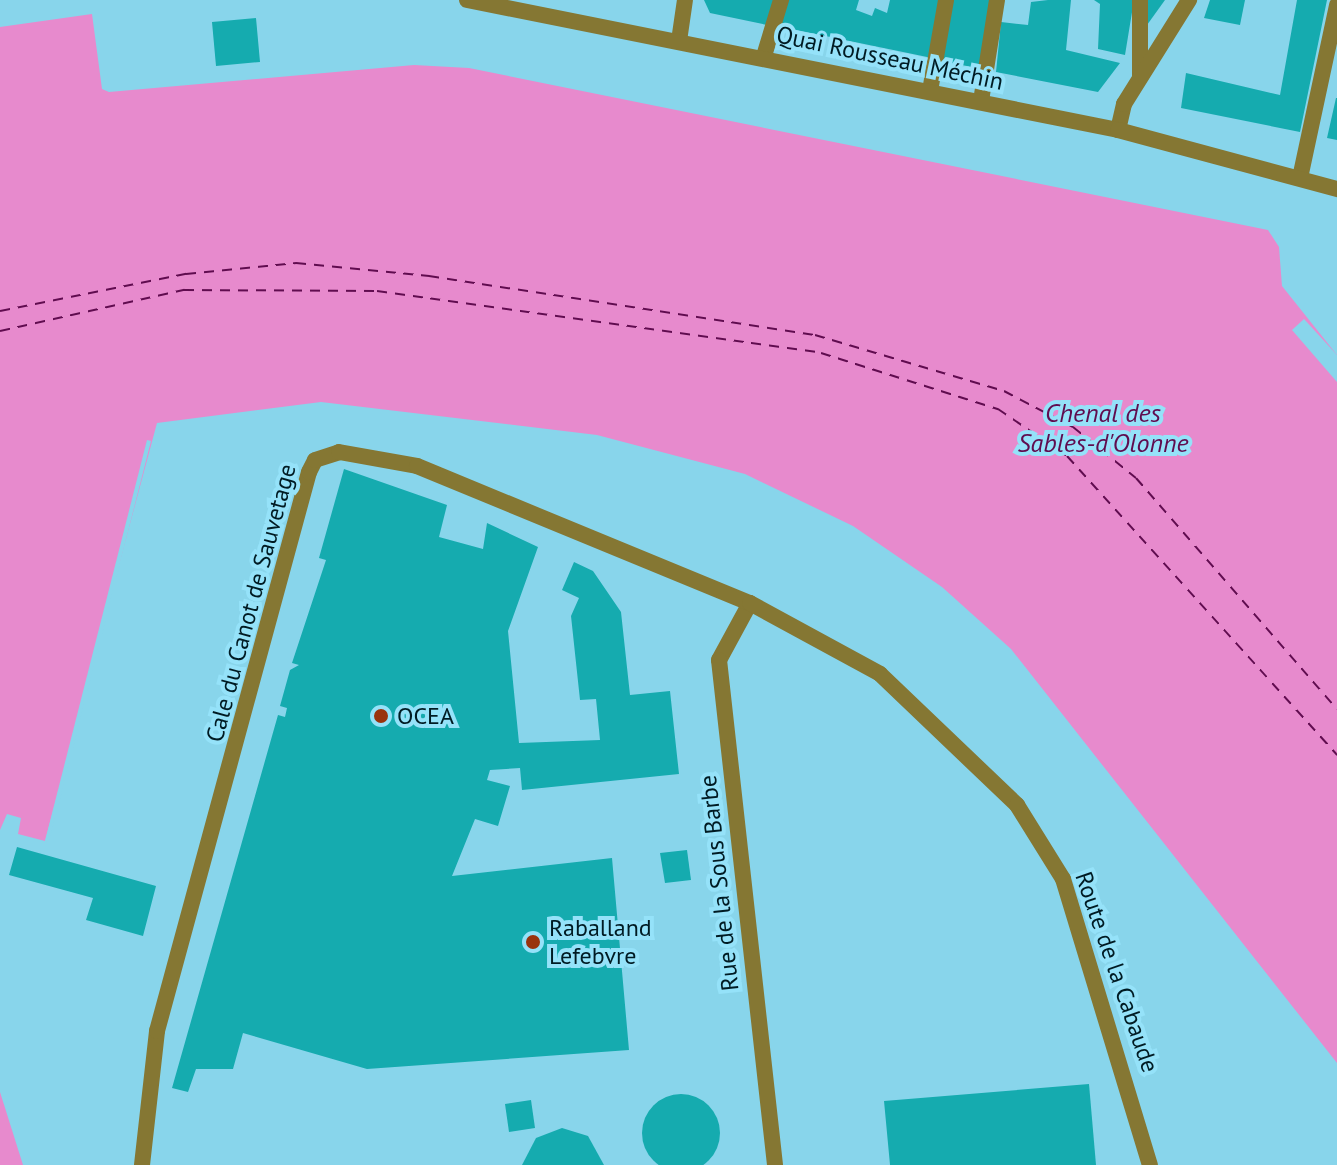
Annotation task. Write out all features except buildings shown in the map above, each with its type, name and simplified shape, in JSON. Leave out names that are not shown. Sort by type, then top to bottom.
[{"type":"street","name":"Quai Rousseau Méchin","points":[[468,0],[764,56],[1118,130],[1337,189]]},
{"type":"street","points":[[679,41],[685,0]]},
{"type":"street","points":[[764,56],[781,0]]},
{"type":"street","points":[[930,91],[946,0]]},
{"type":"street","points":[[981,101],[997,0]]},
{"type":"street","points":[[1140,0],[1140,76]]},
{"type":"street","points":[[1118,130],[1140,76],[1189,0]]},
{"type":"street","points":[[1300,178],[1337,7]]},
{"type":"street","name":"Cale du Canot de Sauvetage","points":[[142,1165],[157,1031],[315,460],[339,452],[417,466],[750,603]]},
{"type":"street","name":"Rue de la Sous Barbe","points":[[750,603],[719,660],[775,1165]]},
{"type":"street","name":"Route de la Cabaude","points":[[750,603],[880,674],[1017,805],[1063,879],[1150,1165]]},
{"type":"water","name":"Chenal des Sables-d'Olonne","points":[[92,14],[102,89],[109,92],[414,65],[469,68],[1268,230],[1279,247],[1282,286],[1337,355],[1337,1063],[1011,649],[942,587],[853,526],[745,474],[597,435],[321,402],[157,423],[45,841],[18,834],[21,818],[7,814],[0,830],[0,27]]},
{"type":"water","points":[[0,1092],[23,1165],[0,1165]]},
{"type":"pier","points":[[1304,319],[1337,355],[1337,382],[1292,330]]},
{"type":"pier","points":[[147,440],[151,441],[49,842],[45,841]]},
{"type":"ferry route","points":[[0,311],[186,274],[296,263],[429,276],[815,335],[1004,391],[1073,427],[1136,478],[1337,709]]},
{"type":"ferry route","points":[[0,331],[184,290],[377,291],[821,353],[998,409],[1067,456],[1337,755]]},
{"type":"place","name":"OCEA","points":[[381,716]]},
{"type":"place","name":"Raballand Lefebvre","points":[[533,942]]}]
